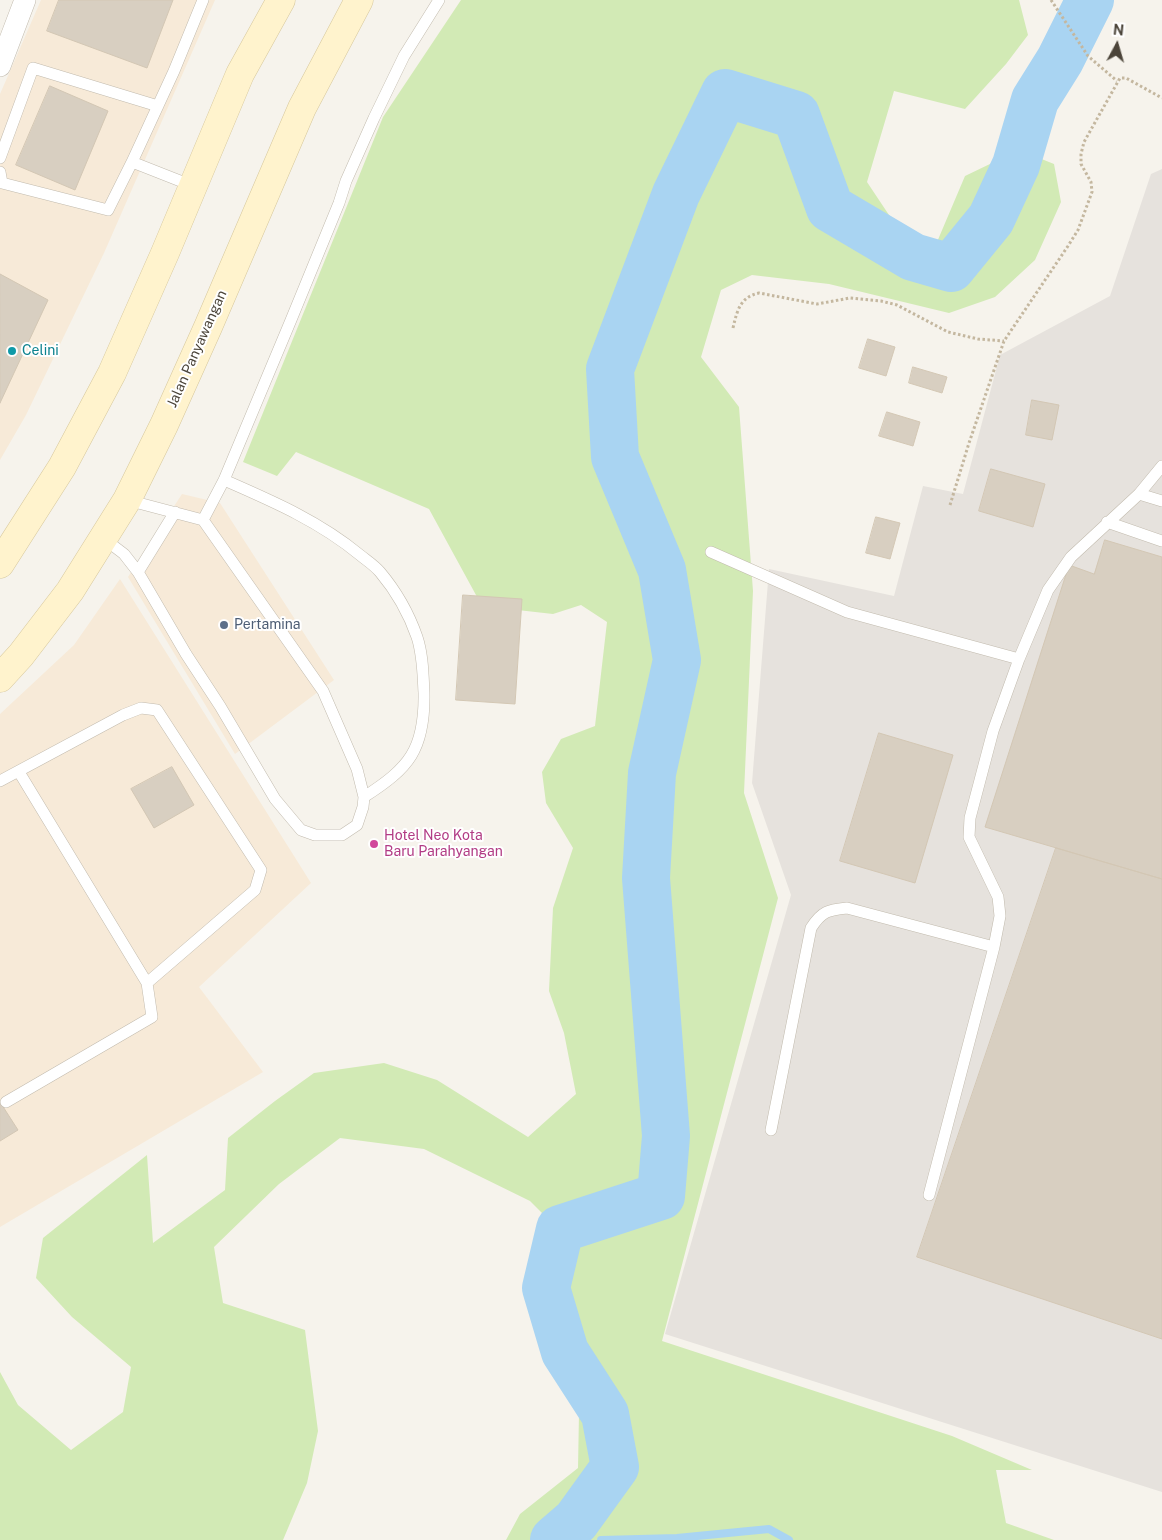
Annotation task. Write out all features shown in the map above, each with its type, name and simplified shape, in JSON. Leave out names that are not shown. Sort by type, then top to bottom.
[{"type":"main road","points":[[2,557],[62,468],[112,373],[240,74],[281,0]]},
{"type":"main road","name":"Jalan Panyawangan","points":[[0,678],[70,591],[127,500],[164,426],[302,108],[359,0]]},
{"type":"street","points":[[0,66],[26,0]]},
{"type":"lane","points":[[0,172],[2,183],[108,210],[158,106],[203,0]]},
{"type":"lane","points":[[203,520],[224,480],[339,203],[346,181],[374,118],[404,56],[439,0]]},
{"type":"lane","points":[[0,158],[33,68],[158,106]]},
{"type":"lane","points":[[132,162],[193,186]]},
{"type":"lane","points":[[929,1195],[994,946],[1000,916],[998,897],[968,837],[970,818],[993,731],[1019,659],[1048,590],[1071,557],[1139,494],[1162,466]]},
{"type":"lane","points":[[224,480],[308,518],[345,543],[379,571],[402,602],[417,638],[423,670],[424,709],[419,741],[407,764],[391,780],[364,797]]},
{"type":"lane","points":[[1139,494],[1162,501]]},
{"type":"lane","points":[[103,538],[124,554],[138,572],[275,798],[301,830],[315,835],[342,834],[357,825],[364,797],[357,769],[323,691],[203,520],[127,500]]},
{"type":"lane","points":[[138,572],[175,512]]},
{"type":"lane","points":[[1107,522],[1162,541]]},
{"type":"lane","points":[[711,552],[847,612],[1019,659]]},
{"type":"lane","points":[[0,781],[123,715],[141,708],[157,710],[261,870],[255,890],[147,983]]},
{"type":"lane","points":[[6,1102],[152,1017],[147,983],[19,772]]},
{"type":"lane","points":[[770,1130],[811,928],[818,917],[830,910],[847,908],[994,946]]},
{"type":"path","points":[[1051,0],[1088,56],[1117,81]]},
{"type":"path","points":[[950,505],[1004,341],[1078,230],[1092,192],[1091,182],[1081,164],[1084,142],[1120,78],[1126,78],[1162,98]]},
{"type":"path","points":[[733,328],[738,307],[751,295],[759,293],[817,304],[850,298],[881,301],[897,305],[918,318],[948,332],[978,339],[1004,341]]},
{"type":"shaded area","points":[[41,0],[215,0],[104,253],[26,415],[0,460],[0,94]]},
{"type":"shaded area","points":[[1162,169],[1162,1492],[665,1334],[791,895],[752,783],[769,569],[894,596],[923,486],[963,494],[1000,355],[1110,296],[1151,174]]},
{"type":"shaded area","points":[[182,494],[220,503],[334,680],[235,754],[128,577]]},
{"type":"shaded area","points":[[120,579],[311,883],[199,987],[263,1072],[0,1227],[0,714],[74,645]]},
{"type":"green space","points":[[461,0],[1019,0],[1028,35],[1006,64],[965,109],[894,91],[867,182],[905,239],[937,242],[965,176],[1019,150],[1054,164],[1061,202],[1035,260],[995,297],[949,313],[829,284],[752,275],[721,290],[701,357],[739,407],[753,591],[744,793],[778,898],[662,1341],[952,1436],[1032,1470],[996,1470],[1006,1523],[1054,1540],[506,1540],[520,1514],[578,1468],[579,1413],[542,1345],[553,1275],[570,1241],[530,1201],[424,1149],[340,1138],[279,1184],[214,1247],[223,1303],[305,1330],[318,1431],[307,1483],[283,1540],[0,1540],[0,1372],[18,1405],[71,1450],[123,1412],[131,1367],[72,1317],[36,1278],[43,1238],[147,1155],[153,1243],[225,1190],[228,1138],[314,1073],[384,1063],[437,1080],[528,1137],[576,1094],[564,1033],[549,991],[553,908],[573,848],[546,803],[542,772],[561,739],[595,726],[607,622],[581,605],[553,614],[482,606],[429,509],[296,452],[277,476],[243,462],[383,117]]},
{"type":"building","points":[[59,0],[173,0],[147,68],[47,31]]},
{"type":"building","points":[[50,86],[108,111],[75,190],[16,165]]},
{"type":"building","name":"Celini","points":[[0,274],[48,300],[0,403]]},
{"type":"building","points":[[868,339],[895,347],[886,376],[859,368]]},
{"type":"building","points":[[913,367],[947,377],[942,393],[909,383]]},
{"type":"building","points":[[1032,400],[1059,405],[1052,440],[1026,435]]},
{"type":"building","points":[[887,412],[920,422],[913,446],[879,436]]},
{"type":"building","points":[[991,469],[1045,484],[1033,527],[979,511]]},
{"type":"building","points":[[876,517],[900,523],[890,559],[866,553]]},
{"type":"building","points":[[1105,540],[1162,557],[1162,879],[985,827],[1069,565],[1094,574]]},
{"type":"building","points":[[463,595],[522,599],[515,704],[456,700]]},
{"type":"building","points":[[879,733],[953,755],[915,883],[840,861]]},
{"type":"building","points":[[172,767],[194,805],[154,828],[131,789]]},
{"type":"building","points":[[1056,848],[1162,879],[1162,1339],[917,1257]]},
{"type":"building","points":[[0,1102],[18,1130],[0,1141]]},
{"type":"waterway","points":[[554,1540],[576,1521],[615,1467],[605,1414],[565,1352],[546,1288],[560,1229],[661,1196],[666,1136],[646,878],[652,773],[677,660],[662,570],[615,457],[610,369],[676,194],[725,93],[796,115],[830,208],[913,257],[951,268],[991,219],[1016,165],[1035,100],[1060,60],[1090,0]]},
{"type":"waterway","points":[[601,1540],[677,1538],[769,1529],[789,1540]]},
{"type":"place","name":"Celini","points":[[12,351]]},
{"type":"place","name":"Pertamina","points":[[224,625]]},
{"type":"place","name":"Hotel Neo Kota Baru Parahyangan","points":[[374,844]]}]
